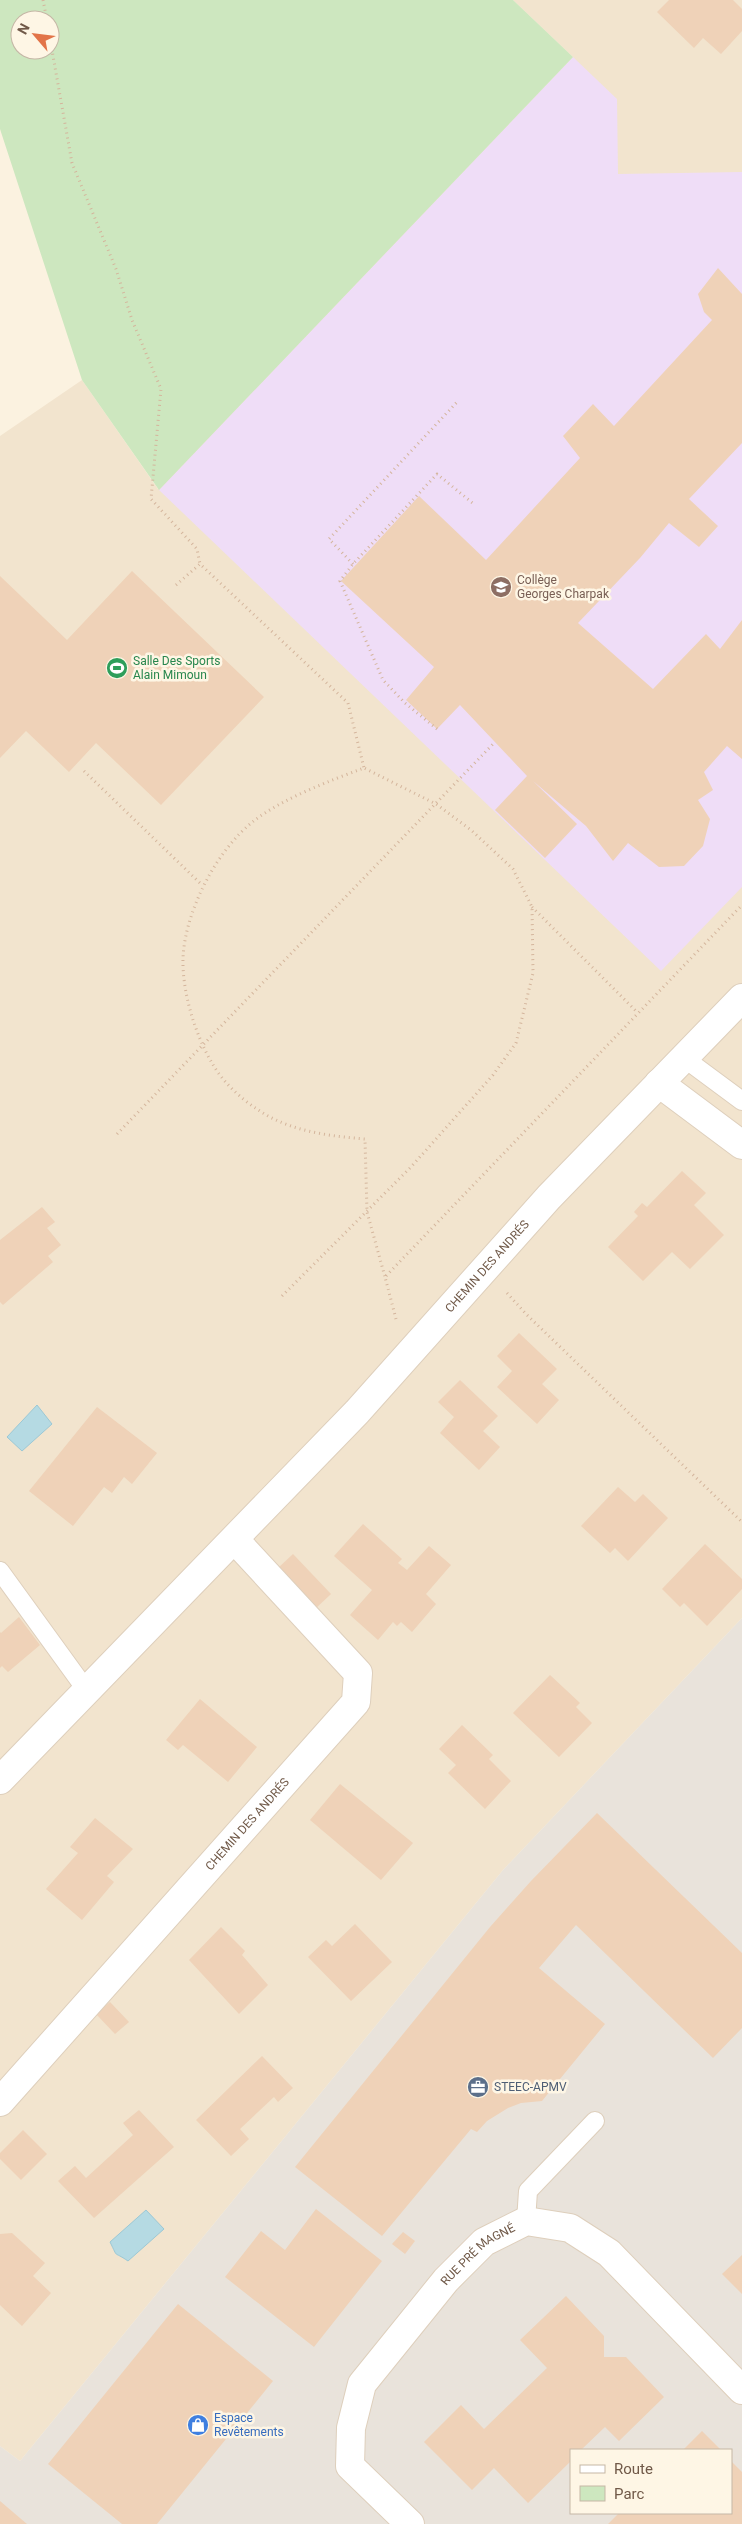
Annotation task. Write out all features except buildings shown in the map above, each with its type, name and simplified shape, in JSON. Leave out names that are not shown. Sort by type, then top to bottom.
[{"type":"street","name":"CHEMIN DES ANDRÉS","points":[[0,1780],[235,1540],[357,1412],[485,1268],[742,998]]},
{"type":"street","points":[[659,1084],[742,1145]]},
{"type":"street","name":"CHEMIN DES ANDRÉS","points":[[0,2102],[356,1702],[358,1673],[235,1540]]},
{"type":"street","name":"RUE PRÉ MAGNÉ","points":[[410,2524],[350,2466],[352,2428],[362,2384],[446,2280],[484,2242],[526,2220],[570,2228],[609,2253],[742,2390]]},
{"type":"lane","points":[[684,1058],[742,1100]]},
{"type":"lane","points":[[0,1571],[87,1691]]},
{"type":"lane","points":[[526,2220],[528,2191],[595,2121]]},
{"type":"path","points":[[54,60],[72,163],[116,269],[132,320],[161,389],[151,499],[197,549],[200,564],[348,703],[364,768]]},
{"type":"path","points":[[353,564],[329,540],[458,401]]},
{"type":"path","points":[[437,729],[404,703],[382,680],[340,581],[353,564],[437,474],[475,505]]},
{"type":"path","points":[[176,585],[200,564]]},
{"type":"path","points":[[118,1134],[495,742]]},
{"type":"path","points":[[397,1323],[367,1212],[365,1139],[336,1136],[296,1128],[257,1110],[229,1085],[212,1064],[204,1044],[187,991],[183,958],[189,925],[202,886],[222,855],[254,820],[311,788],[364,768],[436,804],[472,830],[513,869],[532,907],[637,1012]]},
{"type":"path","points":[[84,771],[202,886]]},
{"type":"path","points":[[386,1277],[742,905]]},
{"type":"path","points":[[282,1296],[367,1212],[459,1114],[494,1075],[516,1043],[533,973],[532,907]]},
{"type":"path","points":[[485,1268],[526,1314],[742,1522]]},
{"type":"shaded area","points":[[513,0],[742,0],[742,1618],[503,1870],[20,2461],[0,2446],[0,436],[82,380],[158,489],[573,57]]},
{"type":"shaded area","name":"Collège Georges Charpak","points":[[573,57],[617,99],[618,174],[742,172],[742,887],[661,971],[159,490]]},
{"type":"shaded area","points":[[742,1618],[742,2524],[0,2524],[0,2446],[20,2461],[503,1870]]},
{"type":"green space","points":[[0,0],[513,0],[573,57],[159,490],[82,380],[0,129]]},
{"type":"water","points":[[37,1405],[52,1424],[22,1451],[7,1437]]},
{"type":"water","points":[[146,2210],[164,2229],[128,2261],[116,2254],[110,2242]]},
{"type":"place","name":"Collège Georges Charpak","points":[[501,587]]},
{"type":"place","name":"Salle Des Sports Alain Mimoun","points":[[117,668]]},
{"type":"place","name":"STEEC-APMV","points":[[478,2087]]},
{"type":"place","name":"Espace Revêtements","points":[[198,2425]]}]
